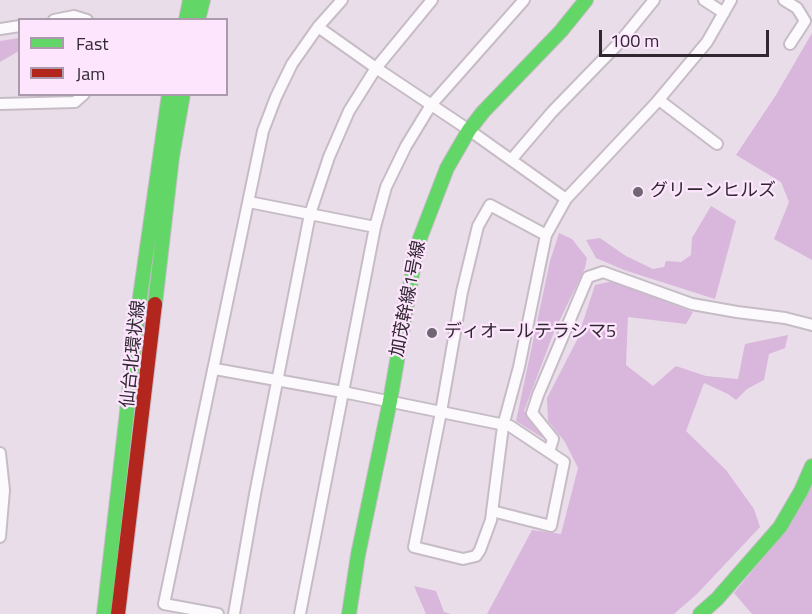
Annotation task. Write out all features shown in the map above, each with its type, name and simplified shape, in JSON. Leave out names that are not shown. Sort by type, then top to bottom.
[{"type":"main road","points":[[186,18],[190,0]]},
{"type":"main road","points":[[198,18],[203,0]]},
{"type":"main road","name":"加茂幹線1号線","points":[[349,614],[358,555],[390,401],[417,246],[447,168],[469,130],[483,112],[561,31],[586,0]]},
{"type":"main road","name":"仙台北環状線","points":[[104,614],[140,297],[169,96]]},
{"type":"main road","name":"仙台北環状線","points":[[118,614],[163,228],[183,96]]},
{"type":"main road","points":[[700,614],[717,599],[780,527],[801,491],[812,466]]},
{"type":"street","points":[[218,614],[165,604],[263,131],[292,64],[318,27],[342,0]]},
{"type":"street","points":[[234,614],[310,214],[329,157],[349,111],[376,68],[432,0]]},
{"type":"street","points":[[300,614],[375,227],[386,187],[406,146],[431,105],[524,0]]},
{"type":"street","points":[[511,160],[552,112],[588,78],[654,0]]},
{"type":"street","points":[[704,0],[724,13]]},
{"type":"street","points":[[546,235],[490,205],[478,226],[462,292],[414,547],[463,559],[476,556],[492,511],[503,426],[519,368],[546,235],[566,199],[659,100],[707,42],[731,0]]},
{"type":"street","points":[[784,0],[797,8],[805,21],[790,44]]},
{"type":"street","points":[[64,18],[74,16],[80,18]]},
{"type":"street","points":[[0,29],[18,26]]},
{"type":"street","points":[[318,27],[566,199]]},
{"type":"street","points":[[0,104],[75,102],[82,96]]},
{"type":"street","points":[[659,100],[717,144]]},
{"type":"street","points":[[249,202],[375,227]]},
{"type":"street","points":[[549,452],[553,439],[532,413],[588,278],[603,272],[692,304],[785,318],[812,325]]},
{"type":"street","points":[[215,369],[510,426],[564,462],[551,526],[492,511]]},
{"type":"street","points":[[0,453],[4,490],[0,537]]},
{"type":"shaded area","points":[[812,33],[812,260],[774,239],[789,202],[781,182],[736,155],[776,95]]},
{"type":"shaded area","points":[[18,38],[18,52],[0,62],[0,41]]},
{"type":"shaded area","points":[[711,206],[736,221],[715,299],[624,270],[596,258],[586,240],[600,238],[626,256],[653,269],[664,267],[666,261],[681,262],[691,255],[692,238]]},
{"type":"shaded area","points":[[559,233],[572,239],[587,258],[585,268],[554,332],[524,411],[545,434],[543,438],[516,421],[550,261]]},
{"type":"shaded area","points":[[613,281],[693,312],[686,324],[628,317],[626,365],[653,386],[676,366],[706,376],[738,379],[745,344],[788,335],[785,348],[769,354],[764,380],[747,389],[736,400],[704,383],[686,431],[726,470],[754,509],[760,527],[697,594],[674,614],[487,614],[532,530],[561,534],[578,468],[565,442],[548,421],[547,398],[577,340],[595,285]]},
{"type":"shaded area","points":[[812,484],[812,614],[752,614],[734,593],[787,529]]},
{"type":"shaded area","points":[[414,586],[436,591],[444,612],[451,614],[426,614]]},
{"type":"traffic: fast","points":[[186,18],[190,0]]},
{"type":"traffic: fast","points":[[198,18],[203,0]]},
{"type":"traffic: fast","points":[[349,614],[358,555],[390,401],[417,246],[447,168],[469,130],[483,112],[561,31],[586,0]]},
{"type":"traffic: fast","points":[[104,614],[140,297],[169,96]]},
{"type":"traffic: fast","points":[[155,304],[172,157],[183,96]]},
{"type":"traffic: fast","points":[[700,614],[717,599],[780,527],[801,491],[812,466]]},
{"type":"traffic: jam","points":[[118,614],[155,304]]},
{"type":"place","name":"グリーンヒルズ","points":[[638,192]]},
{"type":"place","name":"ディオールテラシマ5","points":[[432,333]]}]
